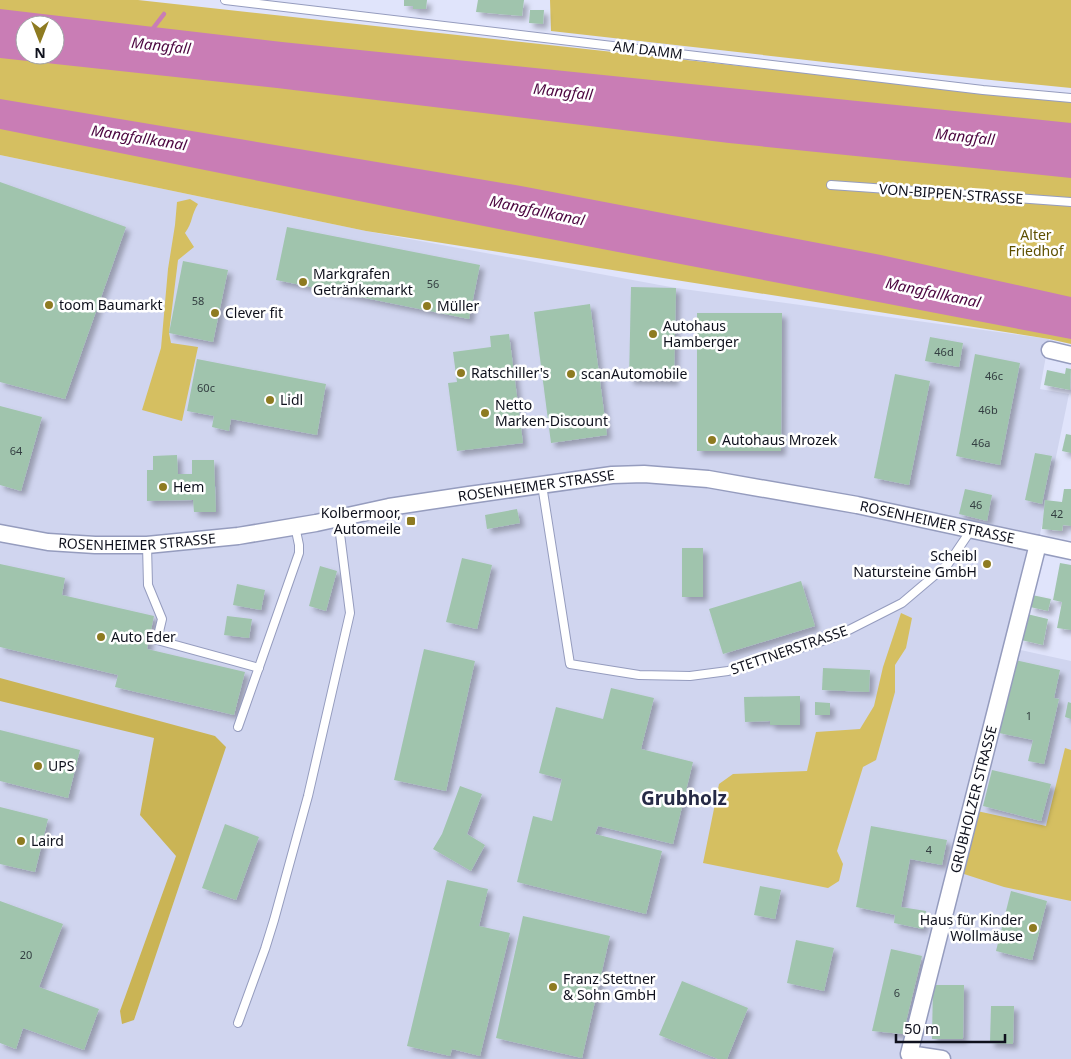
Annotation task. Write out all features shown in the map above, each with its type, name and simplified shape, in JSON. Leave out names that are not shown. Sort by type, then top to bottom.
[{"type":"street","points":[[1050,350],[1071,355]]},
{"type":"street","name":"ROSENHEIMER STRASSE","points":[[0,533],[48,542],[95,546],[147,546],[238,536],[389,507],[612,475],[644,474],[739,484],[857,505],[1071,551]]},
{"type":"street","name":"GRUBHOLZER STRASSE","points":[[942,1059],[909,1054],[1038,544]]},
{"type":"lane","name":"AM DAMM","points":[[225,0],[983,90],[1071,98]]},
{"type":"lane","name":"VON-BIPPEN-STRASSE","points":[[831,185],[1071,202]]},
{"type":"lane","name":"STETTNERSTRASSE","points":[[542,485],[570,664],[639,674],[690,676],[728,671],[835,637],[902,603],[948,564],[971,530]]},
{"type":"lane","points":[[238,1023],[274,920],[310,787],[350,613],[338,518]]},
{"type":"lane","points":[[238,728],[299,553],[295,526]]},
{"type":"lane","points":[[147,546],[148,585],[162,619],[157,640],[259,668]]},
{"type":"shaded area","points":[[0,155],[366,231],[676,288],[1049,339],[1040,389],[1069,394],[1038,544],[1011,648],[1071,661],[1071,1059],[0,1059]]},
{"type":"shaded area","points":[[0,678],[215,736],[226,747],[134,1020],[122,1024],[120,1011],[176,856],[140,815],[154,738],[0,701]]},
{"type":"green space","name":"Alter Friedhof","points":[[0,0],[138,0],[1071,102],[1071,344],[366,231],[0,155]]},
{"type":"green space","points":[[550,0],[1071,0],[1071,88],[551,31]]},
{"type":"green space","points":[[190,199],[198,204],[185,233],[194,247],[178,260],[169,333],[171,343],[198,347],[182,421],[142,410],[161,348],[168,269],[177,202]]},
{"type":"green space","points":[[901,613],[912,618],[906,648],[895,665],[895,692],[876,760],[863,767],[837,851],[843,864],[839,881],[828,888],[703,863],[719,784],[733,774],[807,771],[816,732],[860,729],[874,706],[883,667]]},
{"type":"green space","points":[[1065,748],[1071,750],[1071,901],[1004,887],[961,873],[977,811],[1046,826]]},
{"type":"water","points":[[0,9],[51,15],[15,15],[15,60],[0,58]]},
{"type":"water","name":"Mangfall","points":[[65,17],[282,42],[1071,123],[1071,178],[729,143],[277,88],[65,65]]},
{"type":"water","name":"Mangfallkanal","points":[[0,99],[521,186],[881,255],[1071,297],[1071,339],[519,233],[0,129]]},
{"type":"building","points":[[404,0],[427,0],[426,9],[413,9],[413,6],[404,6]]},
{"type":"building","points":[[478,0],[524,0],[522,16],[476,12]]},
{"type":"building","points":[[530,10],[544,10],[543,24],[529,23]]},
{"type":"building","name":"toom Baumarkt","points":[[0,182],[126,227],[65,399],[0,382]]},
{"type":"building","points":[[287,227],[480,265],[469,319],[276,280]]},
{"type":"building","points":[[183,261],[228,270],[213,342],[169,333]]},
{"type":"building","name":"Autohaus Hamberger","points":[[631,287],[676,288],[674,381],[629,380]]},
{"type":"building","name":"scanAutomobile","points":[[590,304],[607,435],[551,443],[534,312]]},
{"type":"building","points":[[697,313],[782,313],[781,451],[697,451]]},
{"type":"building","name":"Netto Marken-Discount","points":[[509,334],[523,443],[457,451],[448,383],[457,382],[453,352],[491,347],[490,336]]},
{"type":"building","points":[[930,337],[963,343],[959,367],[925,361]]},
{"type":"building","points":[[975,354],[1020,363],[1000,465],[956,456]]},
{"type":"building","name":"Lidl","points":[[197,359],[326,384],[317,435],[231,419],[229,431],[212,427],[214,416],[187,411]]},
{"type":"building","points":[[1066,368],[1071,369],[1070,390],[1044,385],[1047,370],[1065,374]]},
{"type":"building","points":[[895,374],[930,381],[909,485],[874,478]]},
{"type":"building","points":[[0,406],[42,417],[21,491],[0,485]]},
{"type":"building","points":[[1066,434],[1071,435],[1071,453],[1062,451]]},
{"type":"building","points":[[1035,453],[1052,456],[1042,504],[1025,500]]},
{"type":"building","points":[[177,455],[178,474],[192,474],[192,460],[214,460],[216,512],[194,512],[193,500],[147,501],[147,470],[153,470],[153,456]]},
{"type":"building","points":[[965,489],[992,495],[987,521],[959,514]]},
{"type":"building","points":[[1064,489],[1071,489],[1071,526],[1063,525],[1062,531],[1042,529],[1045,500],[1062,502]]},
{"type":"building","points":[[517,509],[520,523],[487,529],[485,515]]},
{"type":"building","points":[[682,548],[703,548],[703,597],[682,597]]},
{"type":"building","points":[[462,558],[492,565],[477,629],[446,622]]},
{"type":"building","points":[[1060,563],[1071,565],[1071,630],[1057,628],[1062,602],[1053,600]]},
{"type":"building","points":[[0,564],[65,578],[62,595],[154,616],[147,649],[245,672],[234,715],[115,687],[118,675],[0,647]]},
{"type":"building","points":[[320,566],[337,571],[326,611],[309,606]]},
{"type":"building","points":[[801,581],[815,626],[723,654],[709,609]]},
{"type":"building","points":[[237,584],[265,590],[261,610],[233,605]]},
{"type":"building","points":[[1032,595],[1051,599],[1048,611],[1030,607]]},
{"type":"building","points":[[1027,614],[1048,619],[1043,645],[1021,640]]},
{"type":"building","points":[[227,616],[252,619],[249,638],[224,635]]},
{"type":"building","points":[[424,649],[475,661],[446,791],[394,780]]},
{"type":"building","points":[[1015,660],[1060,670],[1054,698],[1059,699],[1044,764],[1028,761],[1033,740],[999,733]]},
{"type":"building","points":[[823,668],[870,670],[869,692],[822,690]]},
{"type":"building","points":[[611,688],[654,698],[641,749],[693,762],[673,844],[598,826],[595,834],[662,851],[646,914],[517,882],[533,816],[552,821],[562,779],[539,773],[556,707],[603,719]]},
{"type":"building","points":[[800,696],[800,725],[770,725],[770,721],[745,722],[744,697]]},
{"type":"building","points":[[815,702],[830,703],[830,715],[815,715]]},
{"type":"building","points":[[1068,702],[1071,703],[1071,719],[1065,717]]},
{"type":"building","name":"UPS","points":[[0,730],[80,750],[68,798],[0,781]]},
{"type":"building","points":[[992,770],[1051,784],[1041,821],[983,806]]},
{"type":"building","points":[[460,786],[482,794],[467,834],[485,845],[471,871],[433,849],[442,834]]},
{"type":"building","name":"Laird","points":[[0,807],[48,819],[35,872],[0,864]]},
{"type":"building","points":[[225,824],[259,837],[236,900],[202,888]]},
{"type":"building","points":[[871,826],[947,840],[942,865],[910,859],[901,907],[926,911],[923,929],[894,923],[895,915],[856,907]]},
{"type":"building","points":[[447,880],[488,889],[479,926],[510,933],[480,1056],[452,1049],[450,1056],[407,1046]]},
{"type":"building","points":[[760,886],[781,890],[775,919],[754,915]]},
{"type":"building","points":[[1011,891],[1047,901],[1032,960],[996,951]]},
{"type":"building","points":[[0,901],[63,924],[39,987],[99,1009],[84,1050],[23,1028],[16,1049],[0,1043]]},
{"type":"building","name":"Franz Stettner & Sohn GmbH","points":[[523,916],[610,936],[582,1058],[496,1038]]},
{"type":"building","points":[[796,940],[834,948],[824,991],[787,983]]},
{"type":"building","points":[[891,949],[922,956],[903,1034],[872,1031]]},
{"type":"building","points":[[682,981],[748,1008],[727,1059],[718,1059],[659,1035]]},
{"type":"building","points":[[933,985],[964,985],[963,1039],[932,1039]]},
{"type":"building","points":[[991,1006],[1014,1006],[1013,1044],[990,1043]]},
{"type":"waterway","name":"Mangfall","points":[[151,31],[164,14]]},
{"type":"place","name":"Markgrafen Getränkemarkt","points":[[303,282]]},
{"type":"place","name":"toom Baumarkt","points":[[49,305]]},
{"type":"place","name":"Müller","points":[[427,306]]},
{"type":"place","name":"Clever fit","points":[[215,313]]},
{"type":"place","name":"Autohaus Hamberger","points":[[653,334]]},
{"type":"place","name":"Ratschiller's","points":[[461,373]]},
{"type":"place","name":"scanAutomobile","points":[[571,374]]},
{"type":"place","name":"Lidl","points":[[270,400]]},
{"type":"place","name":"Netto Marken-Discount","points":[[485,413]]},
{"type":"place","name":"Autohaus Mrozek","points":[[712,440]]},
{"type":"place","name":"Hem","points":[[163,487]]},
{"type":"place","name":"Kolbermoor, Automeile","points":[[411,521]]},
{"type":"place","name":"Scheibl Natursteine GmbH","points":[[987,564]]},
{"type":"place","name":"Auto Eder","points":[[101,637]]},
{"type":"place","name":"UPS","points":[[38,766]]},
{"type":"place","name":"Laird","points":[[21,841]]},
{"type":"place","name":"Haus für Kinder Wollmäuse","points":[[1033,928]]},
{"type":"place","name":"Franz Stettner & Sohn GmbH","points":[[553,987]]},
{"type":"district","name":"Grubholz","points":[[684,798]]}]
